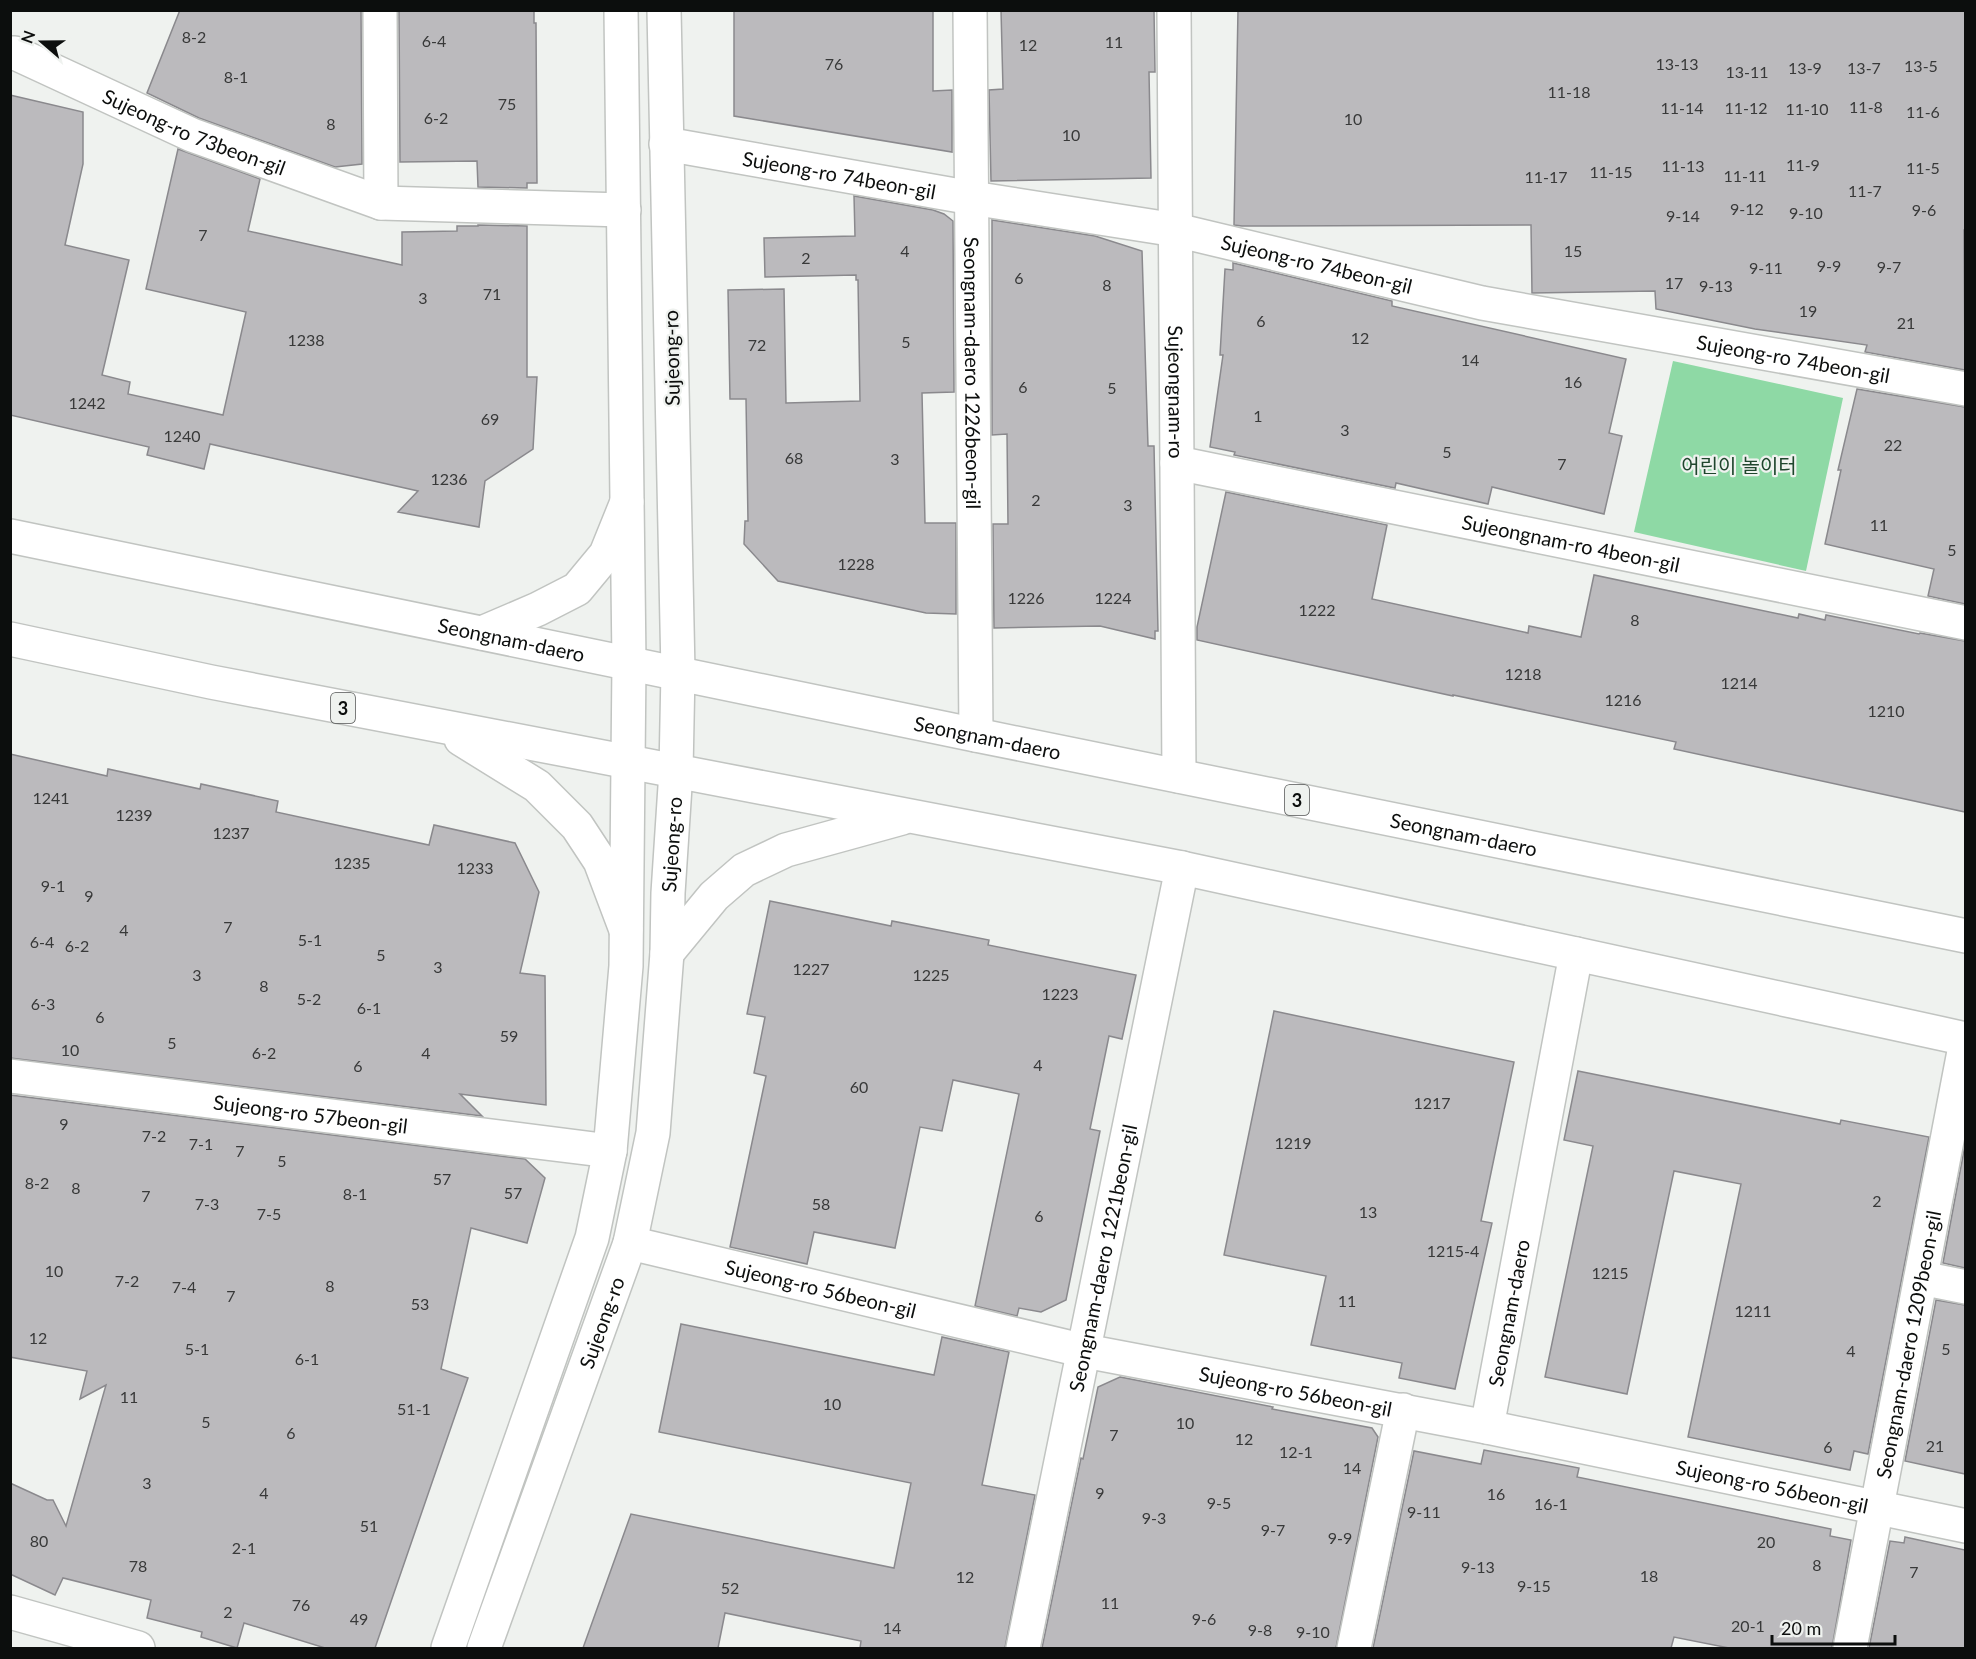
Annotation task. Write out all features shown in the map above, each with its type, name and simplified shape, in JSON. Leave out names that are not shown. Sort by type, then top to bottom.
[{"type":"street","points":[[380,10],[381,203]]},
{"type":"street","name":"Sujeong-ro","points":[[448,1648],[592,1238],[610,1150],[626,966],[629,663],[621,10]]},
{"type":"street","name":"Sujeong-ro","points":[[484,1648],[630,1243],[653,1133],[667,953],[668,893],[676,771],[678,672],[664,10]]},
{"type":"street","name":"Seongnam-daero 1226beon-gil","points":[[970,10],[976,735]]},
{"type":"street","name":"Sujeongnam-ro","points":[[1174,10],[1179,776]]},
{"type":"street","name":"Sujeong-ro 73beon-gil","points":[[10,53],[15,53],[192,135],[381,203],[624,210]]},
{"type":"street","name":"Sujeong-ro 74beon-gil","points":[[666,144],[972,198],[1176,230],[1482,303],[1965,389]]},
{"type":"street","name":"Sujeongnam-ro 4beon-gil","points":[[1177,463],[1965,623]]},
{"type":"street","points":[[482,633],[577,589],[606,554],[627,502]]},
{"type":"street","name":"Seongnam-daero","points":[[10,536],[1965,936]]},
{"type":"street","name":"3","points":[[10,639],[211,682],[441,727],[1182,868],[1965,1040]]},
{"type":"street","points":[[441,727],[537,786],[577,826],[600,861],[626,930]]},
{"type":"street","points":[[667,953],[714,896],[744,870],[786,850],[911,816]]},
{"type":"street","name":"Seongnam-daero 1221beon-gil","points":[[1023,1648],[1182,868]]},
{"type":"street","name":"Seongnam-daero","points":[[1487,1426],[1576,954]]},
{"type":"street","name":"Seongnam-daero 1209beon-gil","points":[[1850,1648],[1965,1040]]},
{"type":"street","name":"Sujeong-ro 57beon-gil","points":[[10,1076],[610,1150]]},
{"type":"street","name":"Sujeong-ro 56beon-gil","points":[[630,1243],[1085,1351],[1487,1426],[1965,1526]]},
{"type":"street","points":[[1921,1278],[1965,1287]]},
{"type":"street","points":[[1354,1648],[1403,1410]]},
{"type":"street","points":[[10,1612],[138,1648]]},
{"type":"green space","name":"어린이 놀이터","points":[[1673,361],[1843,398],[1806,571],[1634,532]]},
{"type":"building","points":[[180,10],[361,10],[362,164],[335,167],[199,118],[147,93]]},
{"type":"building","points":[[399,10],[534,10],[537,183],[527,183],[527,188],[478,187],[477,161],[400,162]]},
{"type":"building","points":[[734,10],[933,10],[933,91],[952,90],[952,152],[734,116]]},
{"type":"building","points":[[1001,10],[1154,10],[1155,72],[1149,72],[1151,178],[991,181],[989,90],[1003,89]]},
{"type":"building","points":[[1238,10],[1965,10],[1965,370],[1865,352],[1867,345],[1755,329],[1656,309],[1655,291],[1532,293],[1531,225],[1234,225]]},
{"type":"building","points":[[10,95],[83,112],[83,164],[65,245],[129,260],[102,375],[130,382],[128,394],[223,415],[246,312],[146,289],[178,149],[260,179],[248,231],[402,265],[402,232],[457,231],[457,226],[527,226],[527,377],[537,377],[533,449],[485,481],[479,527],[398,512],[418,491],[210,444],[204,469],[147,455],[149,447],[10,415]]},
{"type":"building","points":[[854,196],[933,210],[953,221],[954,392],[922,393],[925,523],[956,523],[956,614],[926,613],[778,581],[744,544],[745,521],[748,521],[746,399],[730,399],[728,290],[784,289],[786,403],[860,401],[858,280],[856,280],[856,275],[765,277],[764,238],[855,236]]},
{"type":"building","points":[[992,220],[1095,236],[1142,251],[1148,446],[1154,446],[1158,631],[1155,631],[1155,639],[1100,626],[994,628],[993,524],[1008,524],[1007,434],[992,435]]},
{"type":"building","points":[[1233,263],[1392,301],[1392,306],[1626,359],[1609,433],[1622,436],[1604,514],[1492,487],[1488,504],[1396,483],[1395,488],[1234,455],[1235,452],[1210,447],[1223,355],[1220,355],[1225,269],[1233,270]]},
{"type":"building","points":[[1857,389],[1965,407],[1965,604],[1928,596],[1934,569],[1825,544],[1841,470],[1838,470]]},
{"type":"building","points":[[1226,492],[1387,525],[1372,599],[1528,633],[1529,626],[1581,637],[1594,575],[1798,618],[1799,614],[1825,620],[1826,615],[1965,641],[1965,812],[1674,749],[1676,742],[1197,640],[1197,627]]},
{"type":"building","points":[[10,754],[107,776],[108,769],[200,789],[201,784],[278,801],[276,812],[429,845],[434,825],[515,843],[539,892],[520,973],[545,976],[546,1105],[460,1094],[482,1116],[10,1058]]},
{"type":"building","points":[[770,901],[891,926],[892,921],[989,940],[988,945],[1136,975],[1122,1039],[1109,1036],[1090,1129],[1100,1131],[1066,1300],[1041,1312],[1019,1308],[1017,1316],[975,1306],[1019,1094],[953,1080],[942,1131],[920,1127],[895,1248],[814,1232],[807,1264],[730,1247],[766,1076],[754,1073],[765,1017],[747,1014]]},
{"type":"building","points":[[1274,1011],[1514,1062],[1481,1221],[1492,1223],[1455,1389],[1399,1378],[1402,1363],[1311,1345],[1326,1276],[1224,1255]]},
{"type":"building","points":[[1578,1071],[1840,1124],[1841,1120],[1929,1137],[1868,1454],[1854,1451],[1850,1470],[1688,1437],[1741,1184],[1674,1171],[1627,1394],[1545,1377],[1593,1146],[1564,1140]]},
{"type":"building","points":[[10,1095],[525,1159],[545,1178],[527,1243],[471,1228],[441,1369],[468,1378],[375,1648],[325,1648],[244,1623],[237,1648],[201,1637],[202,1632],[147,1618],[151,1600],[63,1578],[55,1595],[10,1574],[10,1483],[47,1500],[53,1500],[66,1526],[106,1385],[80,1399],[87,1371],[10,1357]]},
{"type":"building","points":[[1965,1145],[1965,1268],[1943,1263]]},
{"type":"building","points":[[1936,1300],[1965,1305],[1965,1474],[1905,1461]]},
{"type":"building","points":[[681,1324],[934,1375],[942,1337],[1009,1352],[982,1485],[1035,1495],[1005,1648],[860,1648],[861,1641],[725,1613],[718,1648],[583,1648],[631,1514],[894,1568],[911,1483],[659,1432]]},
{"type":"building","points":[[1120,1377],[1372,1428],[1378,1437],[1336,1648],[1042,1648],[1098,1387]]},
{"type":"building","points":[[1484,1450],[1579,1468],[1577,1477],[1831,1529],[1830,1536],[1851,1540],[1832,1648],[1729,1648],[1674,1637],[1671,1648],[1373,1648],[1414,1451],[1481,1464]]},
{"type":"building","points":[[1905,1537],[1965,1550],[1965,1648],[1869,1648],[1890,1541],[1904,1543]]}]
